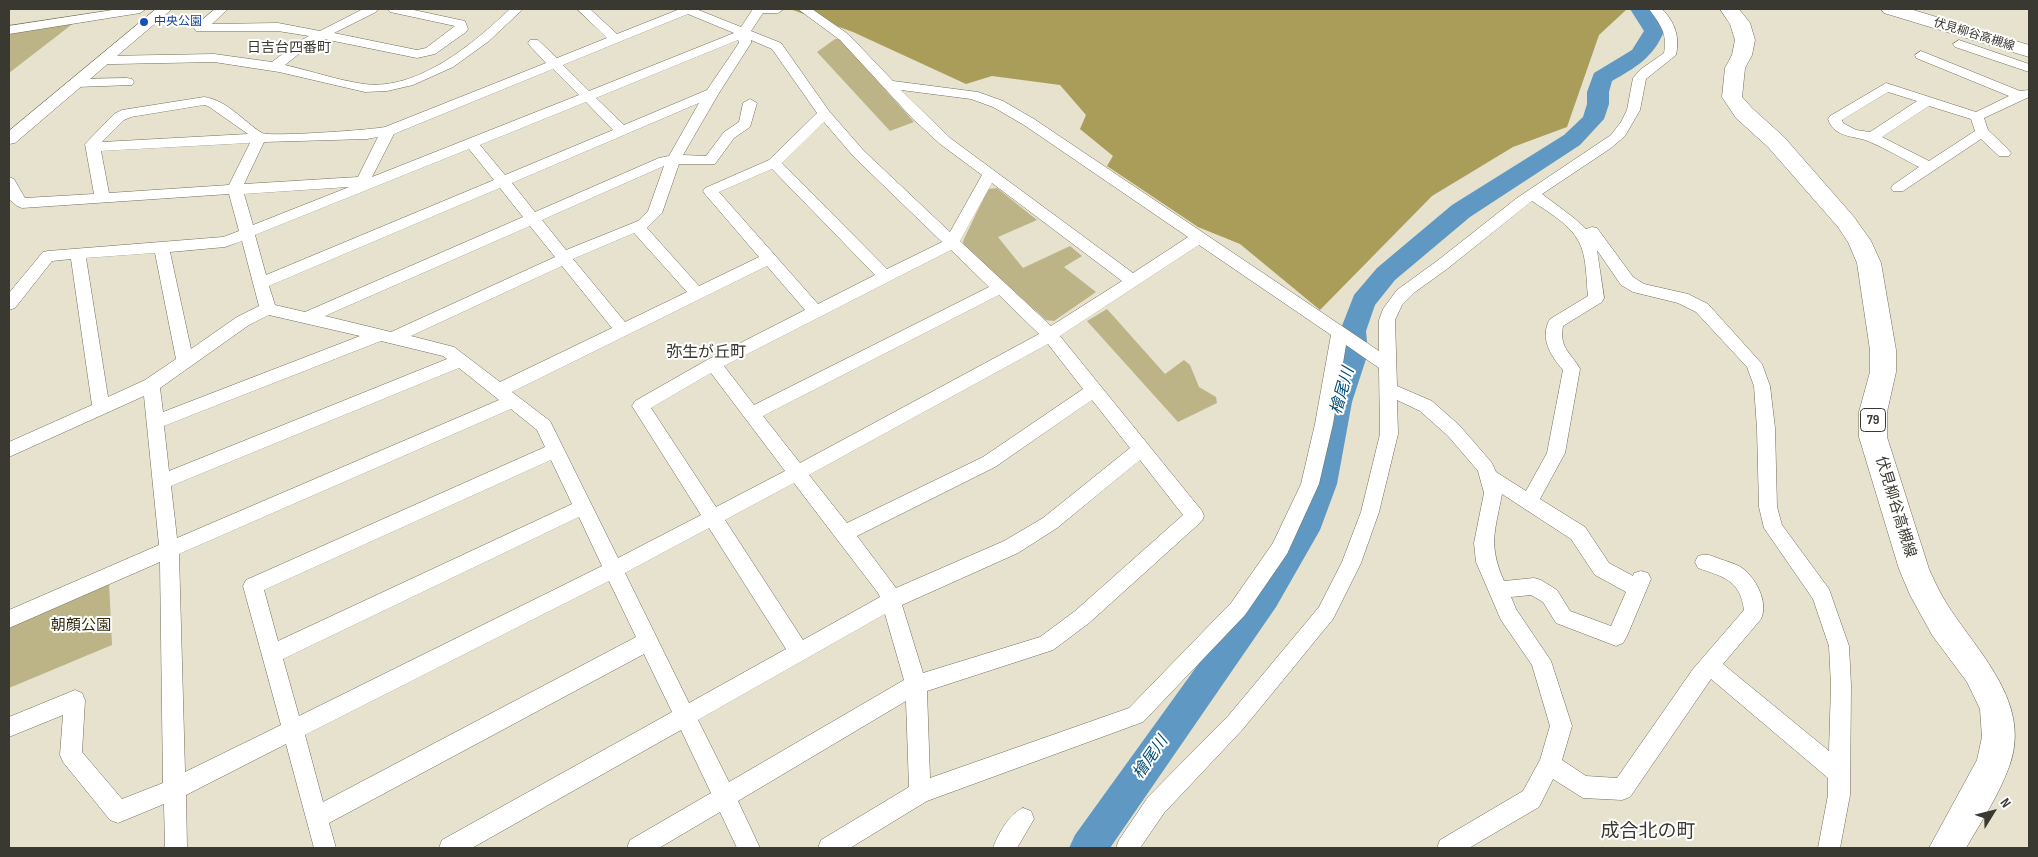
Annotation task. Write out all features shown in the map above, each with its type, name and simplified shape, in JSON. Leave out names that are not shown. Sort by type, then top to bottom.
[{"type":"main road","name":"伏見柳谷高槻線","points":[[1729,9],[1740,23],[1745,40],[1742,55],[1735,68],[1732,97],[1744,113],[1783,149],[1846,222],[1859,241],[1869,263],[1883,350],[1883,372],[1873,412],[1873,437],[1914,569],[1925,595],[1943,625],[1978,672],[1996,708],[1999,737],[1993,765],[1947,848]]},
{"type":"main road","name":"伏見柳谷高槻線","points":[[1891,9],[2029,51]]},
{"type":"street","points":[[9,30],[140,9]]},
{"type":"street","points":[[9,139],[165,9]]},
{"type":"street","points":[[222,9],[200,28],[260,26],[298,30],[417,54],[430,51],[462,29],[461,24],[394,9]]},
{"type":"street","points":[[276,66],[302,45],[372,9]]},
{"type":"street","points":[[498,9],[515,11]]},
{"type":"street","points":[[583,9],[616,40]]},
{"type":"street","points":[[93,147],[259,138],[367,135],[388,131],[616,40],[687,9],[743,34],[777,46],[824,114],[859,154],[1050,335],[1194,516],[1082,618],[1046,644],[916,684],[638,848]]},
{"type":"street","points":[[9,304],[48,256],[225,242],[370,181],[743,34],[759,9],[778,9]]},
{"type":"street","points":[[804,9],[844,37],[945,141],[1133,281]]},
{"type":"street","points":[[1127,848],[1156,805],[1236,722],[1326,613],[1352,563],[1370,512],[1388,434],[1387,320],[1389,312],[1399,296],[1421,278],[1440,266],[1462,246],[1620,134],[1628,122],[1633,109],[1640,78],[1645,72],[1670,55],[1671,31],[1666,22],[1654,9]]},
{"type":"street","points":[[104,60],[122,61],[193,57],[234,60],[276,66],[365,88],[396,86],[417,80],[461,56],[494,32],[515,11]]},
{"type":"street","points":[[155,422],[386,337],[643,224],[655,212],[674,159],[712,93],[745,44],[743,34]]},
{"type":"street","points":[[534,43],[622,131]]},
{"type":"street","points":[[1959,44],[2029,68]]},
{"type":"street","points":[[1921,55],[2025,94]]},
{"type":"street","points":[[76,83],[127,82]]},
{"type":"street","points":[[890,85],[973,95],[998,104],[1029,122],[1387,365]]},
{"type":"street","points":[[1930,167],[1872,137],[1852,134],[1837,125],[1835,119],[1886,87],[1958,112],[1977,116],[2025,94]]},
{"type":"street","points":[[261,283],[712,93]]},
{"type":"street","points":[[1872,137],[1928,100]]},
{"type":"street","points":[[102,198],[92,144],[119,117],[127,113],[204,101],[212,102],[259,138]]},
{"type":"street","points":[[306,318],[664,161],[674,159],[710,161],[729,135],[745,124],[754,108]]},
{"type":"street","points":[[816,311],[710,191],[774,162],[824,114]]},
{"type":"street","points":[[1977,116],[1982,132],[2004,153]]},
{"type":"street","points":[[370,181],[388,131]]},
{"type":"street","points":[[1898,188],[1982,132]]},
{"type":"street","points":[[259,138],[235,188],[268,309]]},
{"type":"street","points":[[471,142],[622,330]]},
{"type":"street","points":[[774,162],[885,276]]},
{"type":"street","points":[[800,653],[641,406],[713,364],[952,243],[989,175]]},
{"type":"street","points":[[9,182],[16,199],[22,203],[235,188],[370,181]]},
{"type":"street","points":[[1529,502],[1556,453],[1572,369],[1558,353],[1552,337],[1556,324],[1596,298],[1586,241],[1582,234],[1533,194]]},
{"type":"street","points":[[636,227],[697,293]]},
{"type":"street","points":[[1582,234],[1592,232],[1627,281],[1639,288],[1682,298],[1702,308],[1754,364],[1762,386],[1766,428],[1768,507],[1774,528],[1822,595],[1840,646],[1839,794],[1829,848]]},
{"type":"street","points":[[9,727],[75,700],[71,755],[118,812],[175,789],[614,569],[797,473],[1050,335],[1198,238]]},
{"type":"street","points":[[161,247],[185,361]]},
{"type":"street","points":[[78,254],[100,408]]},
{"type":"street","points":[[9,619],[168,549],[506,395],[622,330],[769,258]]},
{"type":"street","points":[[752,414],[1000,288]]},
{"type":"street","points":[[9,450],[151,384],[243,322],[268,309],[448,351],[544,426],[749,848]]},
{"type":"street","points":[[829,848],[920,793],[1136,715],[1238,609],[1280,548],[1310,484],[1324,424],[1340,332]]},
{"type":"street","points":[[162,482],[460,361]]},
{"type":"street","points":[[713,364],[888,590],[916,684],[920,793]]},
{"type":"street","points":[[151,384],[168,549],[176,848]]},
{"type":"street","points":[[1388,389],[1426,406],[1454,431],[1486,468],[1493,493],[1483,543],[1486,562],[1508,614],[1541,661],[1561,726],[1550,764],[1531,799],[1448,848]]},
{"type":"street","points":[[844,533],[989,462],[1094,390]]},
{"type":"street","points":[[450,848],[901,595],[1011,547],[1050,524],[1141,449]]},
{"type":"street","points":[[326,848],[253,586],[556,450]]},
{"type":"street","points":[[1489,477],[1578,533],[1602,569],[1639,583],[1628,607],[1626,619],[1616,637],[1563,617],[1550,596],[1534,586],[1498,590]]},
{"type":"street","points":[[272,654],[584,507]]},
{"type":"street","points":[[1550,764],[1583,787],[1622,789],[1671,716],[1726,642],[1754,613],[1750,592],[1733,572],[1705,562]]},
{"type":"street","points":[[317,817],[649,641]]},
{"type":"street","points":[[1709,665],[1839,773]]},
{"type":"street","points":[[1004,848],[1023,819]]},
{"type":"green space","points":[[75,22],[9,73],[9,33]]},
{"type":"green space","points":[[835,39],[840,39],[914,122],[890,131],[817,52]]},
{"type":"green space","points":[[997,188],[1037,220],[998,237],[1023,268],[1070,246],[1082,256],[1064,267],[1096,292],[1054,321],[1046,320],[964,246],[963,241],[988,189]]},
{"type":"green space","points":[[1107,309],[1165,374],[1184,360],[1190,365],[1199,387],[1216,397],[1217,403],[1178,422],[1087,321]]},
{"type":"green space","name":"朝顔公園","points":[[109,582],[112,645],[9,688],[9,625]]},
{"type":"shaded area","points":[[790,9],[1626,10],[1599,35],[1567,127],[1513,147],[1432,196],[1320,310],[1240,244],[1198,227],[1107,166],[1113,156],[1080,129],[1086,115],[1060,85],[992,76],[966,84],[853,32]]},
{"type":"waterway","name":"檜尾川","points":[[1088,848],[1265,597],[1305,530],[1322,484],[1338,402],[1354,353],[1353,331],[1363,302],[1386,274],[1461,211],[1572,140],[1593,119],[1598,104],[1598,92],[1602,78],[1634,60],[1645,48],[1654,31],[1640,9]]},
{"type":"place","name":"中央公園","points":[[144,22]]},
{"type":"district","name":"日吉台四番町","points":[[289,48]]},
{"type":"district","name":"弥生が丘町","points":[[706,353]]},
{"type":"district","name":"成合北の町","points":[[1648,832]]}]
